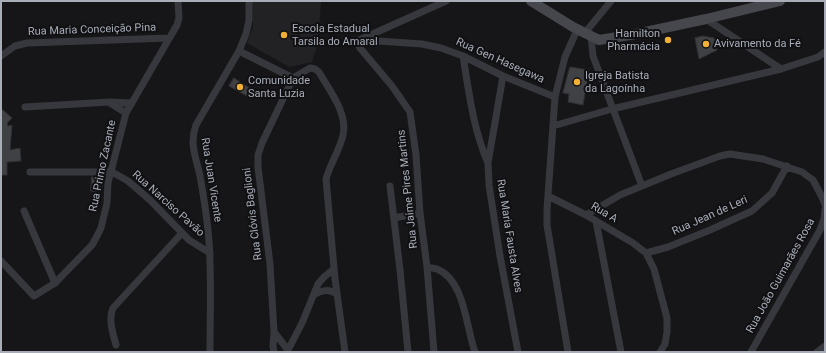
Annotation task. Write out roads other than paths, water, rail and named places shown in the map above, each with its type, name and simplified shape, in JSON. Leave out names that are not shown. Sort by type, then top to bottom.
[{"type":"main road","points":[[530,1],[584,33],[599,40],[636,34],[706,19],[780,1]]},
{"type":"street","name":"Rua Primo Zacante","points":[[1,261],[34,296],[55,283],[92,245],[101,228],[108,184],[126,113],[177,25],[179,18],[178,1]]},
{"type":"street","name":"Rua Juan Vicente","points":[[210,352],[210,253],[204,200],[192,146],[192,138],[196,125],[239,51],[246,34],[249,20],[249,1]]},
{"type":"street","points":[[360,41],[446,1]]},
{"type":"street","points":[[568,352],[547,225],[555,97],[565,57],[611,1]]},
{"type":"street","points":[[706,19],[781,69]]},
{"type":"street","points":[[584,33],[642,186]]},
{"type":"street","name":"Rua Maria Conceição Pina","points":[[1,56],[15,46],[45,41],[169,38]]},
{"type":"street","name":"Rua Gen Hasegawa","points":[[360,41],[422,44],[441,48],[463,56],[503,76],[555,97]]},
{"type":"street","name":"Rua Jaime Pires Martins","points":[[360,41],[360,48],[392,86],[410,112],[416,155],[420,213],[427,267],[434,352]]},
{"type":"street","points":[[239,51],[293,78],[310,68],[315,68],[319,72],[339,108],[343,119],[344,127],[341,142],[329,167],[326,179],[334,269],[345,352]]},
{"type":"street","points":[[553,126],[612,109],[781,69],[818,56],[825,52]]},
{"type":"street","points":[[463,56],[474,121],[488,163]]},
{"type":"street","name":"Rua Maria Fausta Alves","points":[[503,76],[488,163],[488,185],[518,352]]},
{"type":"street","name":"Rua Clóvis Baglioni","points":[[274,352],[270,264],[258,168],[258,155],[264,137],[293,78]]},
{"type":"street","points":[[110,102],[126,113]]},
{"type":"street","points":[[26,107],[110,102],[132,103]]},
{"type":"street","points":[[586,215],[620,195],[720,156],[730,154],[763,159],[802,172],[813,180],[825,206]]},
{"type":"street","name":"Rua Jean de Leri","points":[[646,254],[668,247],[752,211],[772,193],[787,166]]},
{"type":"street","points":[[30,172],[112,172]]},
{"type":"street","name":"Rua Narciso Pavão","points":[[112,172],[128,180],[189,240],[210,253]]},
{"type":"street","points":[[390,186],[408,352]]},
{"type":"street","name":"Rua A","points":[[548,196],[586,215],[634,243],[646,254]]},
{"type":"street","name":"Rua João Guimarães Rosa","points":[[751,352],[820,230],[824,219],[825,209]]},
{"type":"street","points":[[24,210],[55,283]]},
{"type":"street","points":[[394,218],[420,213]]},
{"type":"street","points":[[596,222],[621,352]]},
{"type":"street","points":[[116,346],[111,320],[113,308],[182,233]]},
{"type":"street","points":[[646,254],[656,274],[667,318],[668,332],[665,344],[660,352]]},
{"type":"street","points":[[427,267],[436,268],[446,275],[452,282],[464,307],[476,352]]},
{"type":"street","points":[[274,332],[287,351],[315,294],[318,284],[334,269]]},
{"type":"street","points":[[315,294],[329,290],[337,294]]},
{"type":"street","points":[[817,352],[825,346]]},
{"type":"place","name":"Escola Estadual Tarsila do Amaral","points":[[284,35]]},
{"type":"place","name":"Hamilton Pharmácia","points":[[668,40]]},
{"type":"place","name":"Avivamento da Fé","points":[[706,44]]},
{"type":"place","name":"Igreja Batista da Lagoínha","points":[[577,82]]},
{"type":"place","name":"Comunidade Santa Luzia","points":[[240,87]]}]
